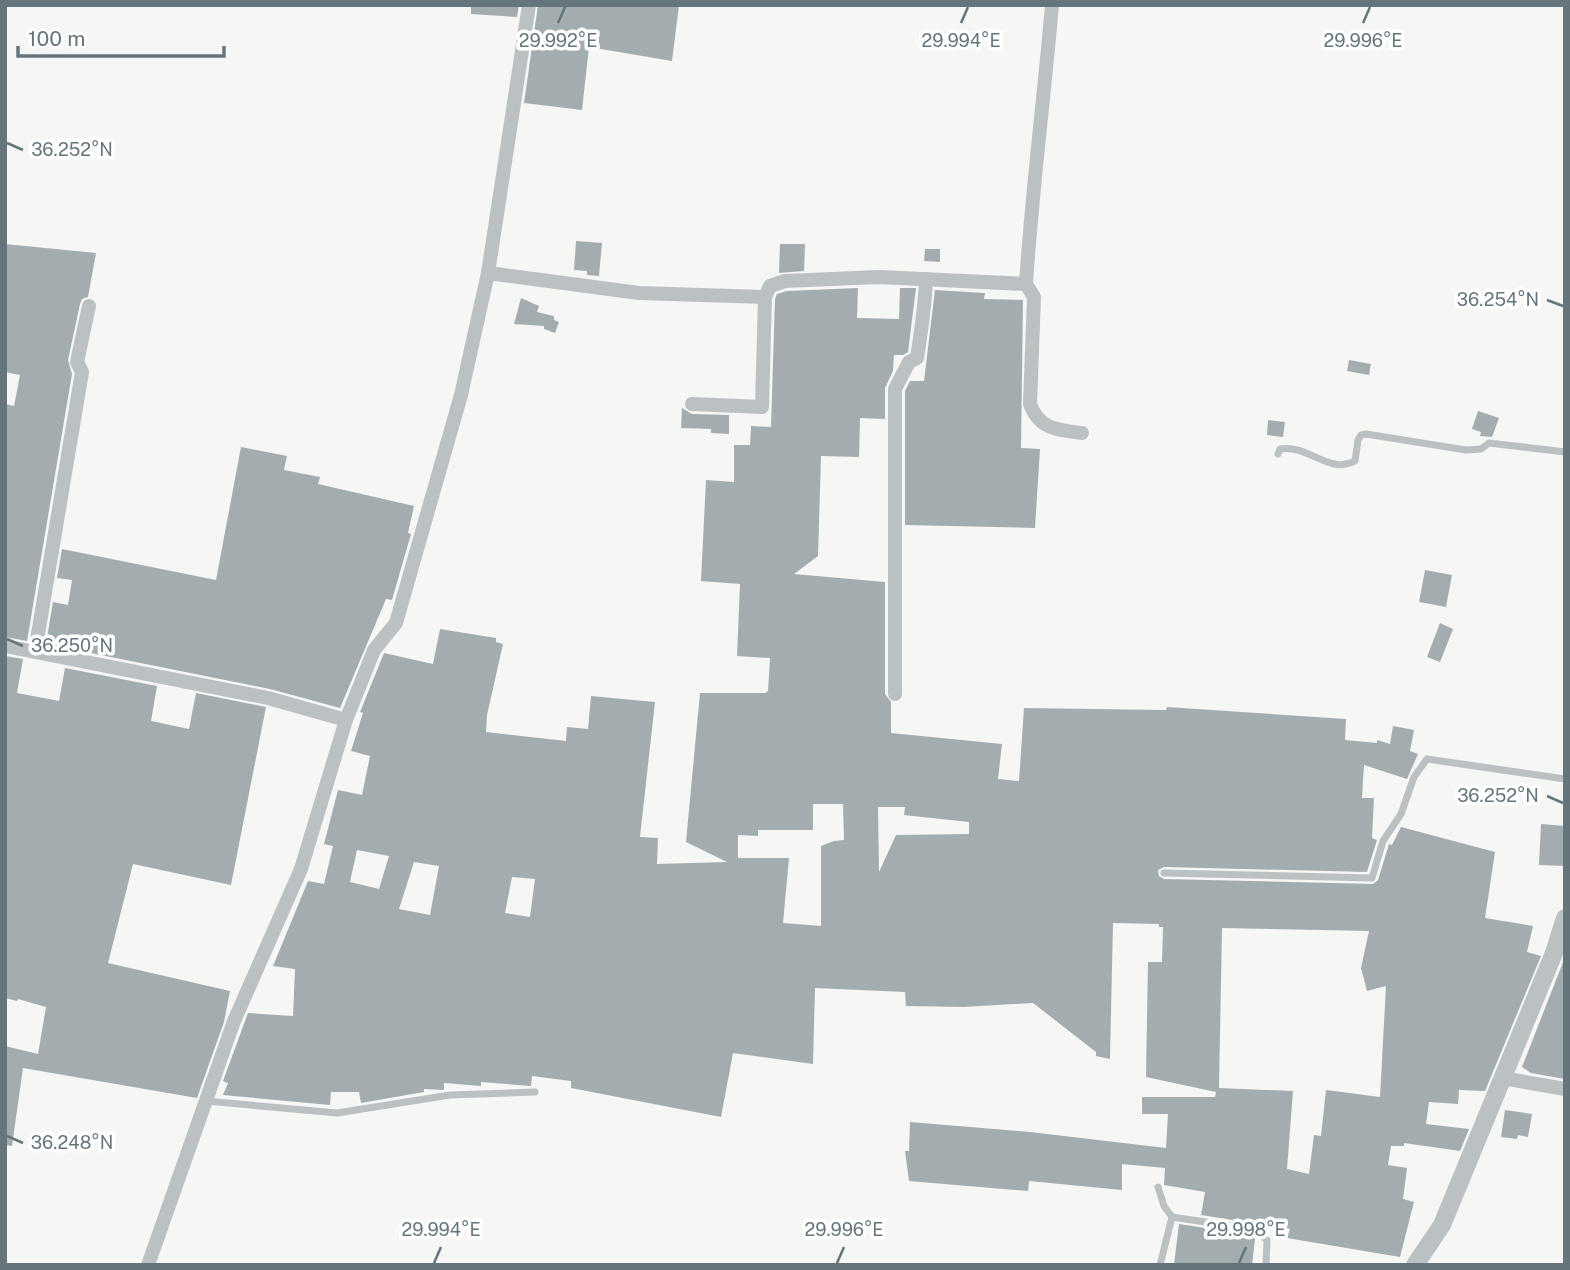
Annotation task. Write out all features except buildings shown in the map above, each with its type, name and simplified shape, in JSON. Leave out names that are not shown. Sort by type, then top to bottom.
[{"type":"street","points":[[148,1265],[234,1021],[301,869],[346,720],[374,650],[396,623],[461,395],[488,273],[529,5]]},
{"type":"street","points":[[1052,5],[1026,284],[1034,297],[1030,404],[1034,415],[1042,423],[1056,430],[1082,433]]},
{"type":"street","points":[[488,273],[639,293],[765,297]]},
{"type":"street","points":[[692,404],[762,407],[765,297],[771,286],[785,281],[879,276],[1026,284]]},
{"type":"street","points":[[895,694],[895,389],[909,362],[917,358],[918,338],[924,322],[926,279]]},
{"type":"street","points":[[35,652],[82,372],[77,362],[89,306]]},
{"type":"street","points":[[5,646],[268,698],[346,720]]},
{"type":"street","points":[[1415,1265],[1442,1225],[1554,953],[1565,918]]},
{"type":"street","points":[[1502,1078],[1565,1089]]},
{"type":"lane","points":[[1278,454],[1280,449],[1290,447],[1306,451],[1327,464],[1351,464],[1355,461],[1358,440],[1361,435],[1366,434],[1466,450],[1481,449],[1489,443],[1565,453]]},
{"type":"lane","points":[[1164,873],[1372,878],[1383,841],[1401,814],[1414,777],[1427,758],[1565,779]]},
{"type":"lane","points":[[205,1101],[337,1113],[450,1096],[535,1092]]},
{"type":"lane","points":[[1158,1187],[1164,1206],[1172,1217],[1252,1230],[1266,1240],[1266,1265]]},
{"type":"lane","points":[[1160,1265],[1172,1217]]}]
